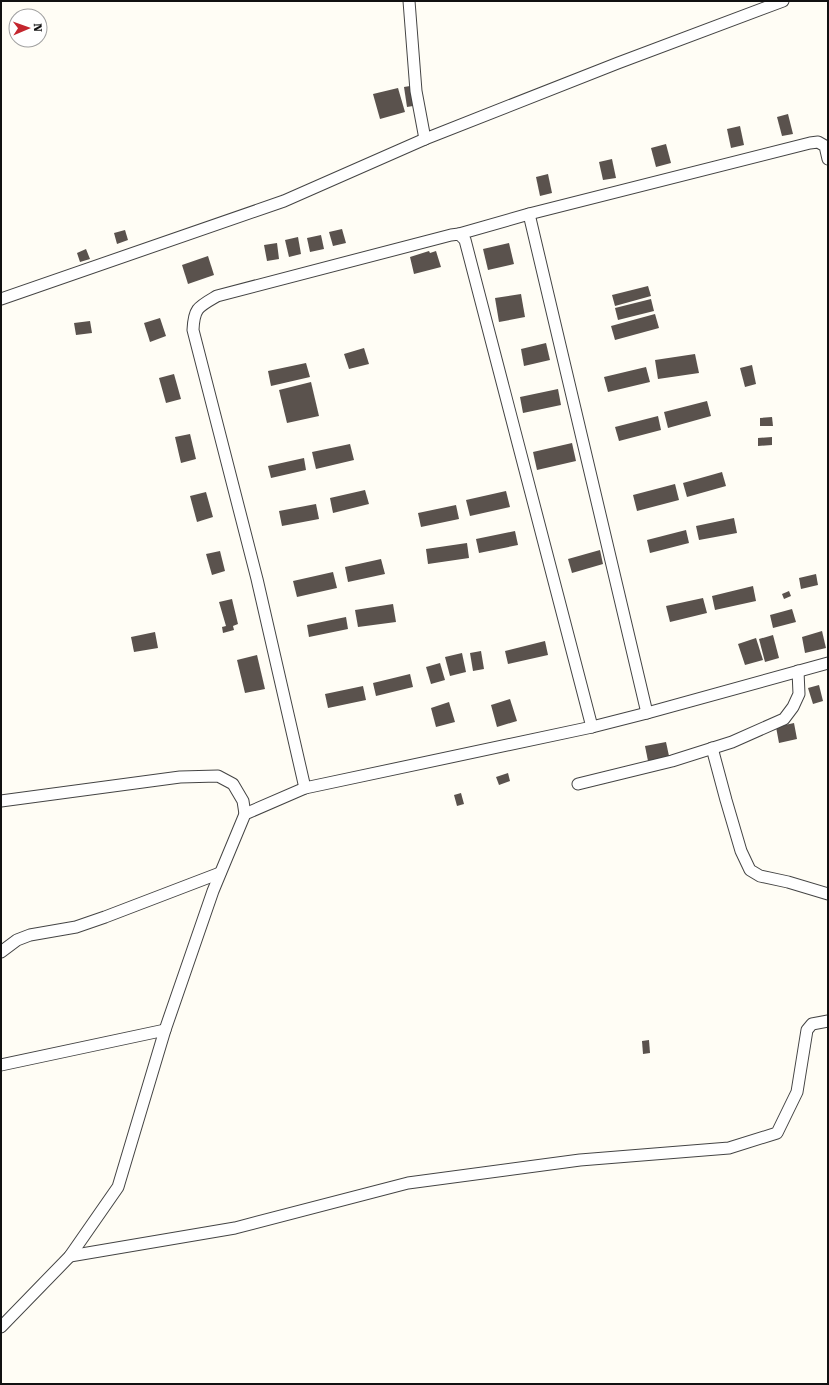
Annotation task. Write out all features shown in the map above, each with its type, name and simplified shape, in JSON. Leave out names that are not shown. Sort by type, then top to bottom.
[{"type":"street","points":[[409,1],[416,91],[425,139]]},
{"type":"street","points":[[1,299],[284,201],[425,139],[618,63],[783,1]]},
{"type":"street","points":[[305,788],[257,579],[193,330],[194,316],[200,306],[217,296],[810,142],[818,142],[826,146],[828,159]]},
{"type":"street","points":[[529,214],[647,713]]},
{"type":"street","points":[[459,234],[465,240],[592,727]]},
{"type":"street","points":[[245,814],[305,788],[592,727],[828,663]]},
{"type":"street","points":[[578,784],[672,761],[732,742],[784,719],[793,707],[799,694],[798,671]]},
{"type":"street","points":[[712,748],[741,851],[750,870],[760,876],[828,894]]},
{"type":"street","points":[[1,801],[180,777],[218,776],[233,784],[243,801],[245,814],[220,873],[165,1030],[118,1187],[70,1256],[1,1327]]},
{"type":"street","points":[[1,952],[17,940],[30,935],[83,924],[220,873]]},
{"type":"street","points":[[70,1256],[235,1228],[408,1183],[580,1160],[729,1148],[777,1133],[797,1092],[807,1030],[812,1024],[828,1021]]},
{"type":"street","points":[[1,1065],[165,1030]]},
{"type":"building","points":[[410,86],[413,106],[407,107],[404,87]]},
{"type":"building","points":[[398,88],[405,112],[380,119],[373,94]]},
{"type":"building","points":[[788,114],[793,134],[782,136],[777,117]]},
{"type":"building","points":[[740,126],[744,145],[731,148],[727,129]]},
{"type":"building","points":[[666,144],[671,163],[656,167],[651,148]]},
{"type":"building","points":[[612,159],[616,178],[603,180],[599,162]]},
{"type":"building","points":[[548,174],[552,193],[540,196],[536,177]]},
{"type":"building","points":[[342,229],[346,243],[333,246],[329,232]]},
{"type":"building","points":[[125,230],[128,240],[117,244],[114,233]]},
{"type":"building","points":[[321,235],[324,249],[310,252],[307,238]]},
{"type":"building","points":[[298,237],[301,254],[289,257],[285,240]]},
{"type":"building","points":[[277,243],[279,259],[267,261],[264,245]]},
{"type":"building","points":[[509,243],[514,264],[488,270],[483,249]]},
{"type":"building","points":[[86,249],[90,259],[80,262],[77,253]]},
{"type":"building","points":[[429,251],[430,253],[436,251],[441,267],[414,274],[410,257]]},
{"type":"building","points":[[208,256],[214,275],[188,284],[182,265]]},
{"type":"building","points":[[648,286],[651,296],[615,306],[612,295]]},
{"type":"building","points":[[521,294],[525,317],[499,322],[495,298]]},
{"type":"building","points":[[651,299],[654,311],[618,320],[615,308]]},
{"type":"building","points":[[655,314],[659,328],[615,340],[611,326]]},
{"type":"building","points":[[160,318],[166,336],[150,342],[144,323]]},
{"type":"building","points":[[90,321],[92,333],[76,335],[74,323]]},
{"type":"building","points":[[546,343],[550,360],[524,366],[521,349]]},
{"type":"building","points":[[364,348],[369,364],[349,369],[344,354]]},
{"type":"building","points":[[695,354],[699,373],[658,379],[655,360]]},
{"type":"building","points":[[306,363],[310,377],[271,386],[268,371]]},
{"type":"building","points":[[752,365],[756,384],[745,387],[740,368]]},
{"type":"building","points":[[646,367],[650,382],[608,392],[604,377]]},
{"type":"building","points":[[174,374],[181,399],[166,403],[159,378]]},
{"type":"building","points":[[311,382],[319,416],[287,423],[279,390]]},
{"type":"building","points":[[558,389],[561,405],[523,413],[520,397]]},
{"type":"building","points":[[707,401],[711,416],[668,428],[664,412]]},
{"type":"building","points":[[658,416],[661,430],[619,441],[615,427]]},
{"type":"building","points":[[772,417],[773,426],[760,426],[760,418]]},
{"type":"building","points":[[190,434],[196,459],[181,463],[175,437]]},
{"type":"building","points":[[772,437],[772,445],[758,446],[758,438]]},
{"type":"building","points":[[572,443],[576,461],[537,470],[533,452]]},
{"type":"building","points":[[350,444],[354,460],[316,469],[312,452]]},
{"type":"building","points":[[304,458],[306,470],[271,478],[268,466]]},
{"type":"building","points":[[722,472],[726,486],[687,497],[683,483]]},
{"type":"building","points":[[675,484],[679,500],[637,511],[633,495]]},
{"type":"building","points":[[365,490],[369,504],[333,513],[330,498]]},
{"type":"building","points":[[506,491],[510,507],[470,516],[466,500]]},
{"type":"building","points":[[206,492],[213,517],[197,522],[190,496]]},
{"type":"building","points":[[316,504],[319,519],[282,526],[279,511]]},
{"type":"building","points":[[456,505],[459,519],[421,527],[418,513]]},
{"type":"building","points":[[734,518],[737,533],[699,540],[696,526]]},
{"type":"building","points":[[686,530],[689,543],[650,553],[647,540]]},
{"type":"building","points":[[515,531],[518,545],[479,553],[476,539]]},
{"type":"building","points":[[467,543],[469,558],[428,564],[426,549]]},
{"type":"building","points":[[600,550],[603,564],[572,573],[568,559]]},
{"type":"building","points":[[220,551],[225,571],[212,575],[206,554]]},
{"type":"building","points":[[381,559],[385,574],[348,582],[345,567]]},
{"type":"building","points":[[333,572],[337,588],[297,597],[293,581]]},
{"type":"building","points":[[816,574],[818,585],[801,589],[799,578]]},
{"type":"building","points":[[753,586],[756,601],[715,610],[712,596]]},
{"type":"building","points":[[789,591],[791,596],[784,599],[782,594]]},
{"type":"building","points":[[703,598],[707,613],[670,622],[666,606]]},
{"type":"building","points":[[232,599],[238,624],[233,626],[234,630],[223,633],[222,627],[226,626],[219,602]]},
{"type":"building","points":[[393,604],[396,622],[358,627],[355,610]]},
{"type":"building","points":[[792,609],[796,622],[773,628],[770,615]]},
{"type":"building","points":[[346,617],[348,629],[309,637],[307,625]]},
{"type":"building","points":[[822,631],[826,648],[805,653],[802,637]]},
{"type":"building","points":[[155,632],[158,648],[134,652],[131,637]]},
{"type":"building","points":[[773,635],[779,658],[765,662],[759,639]]},
{"type":"building","points":[[756,638],[763,660],[745,665],[738,644]]},
{"type":"building","points":[[545,641],[548,655],[508,664],[505,651]]},
{"type":"building","points":[[481,651],[484,669],[473,671],[470,653]]},
{"type":"building","points":[[462,653],[466,672],[450,676],[445,657]]},
{"type":"building","points":[[257,655],[265,689],[245,693],[237,660]]},
{"type":"building","points":[[440,663],[445,680],[431,684],[426,667]]},
{"type":"building","points":[[410,674],[413,687],[376,696],[373,683]]},
{"type":"building","points":[[819,685],[823,701],[813,704],[808,688]]},
{"type":"building","points":[[363,686],[366,700],[328,708],[325,694]]},
{"type":"building","points":[[510,699],[517,721],[497,727],[491,705]]},
{"type":"building","points":[[449,702],[455,722],[436,727],[431,708]]},
{"type":"building","points":[[794,723],[797,739],[779,743],[776,727]]},
{"type":"building","points":[[666,742],[669,756],[648,761],[645,746]]},
{"type":"building","points":[[508,773],[510,781],[499,785],[496,777]]},
{"type":"building","points":[[461,793],[464,804],[457,806],[454,795]]},
{"type":"building","points":[[649,1040],[650,1053],[643,1054],[642,1041]]}]
